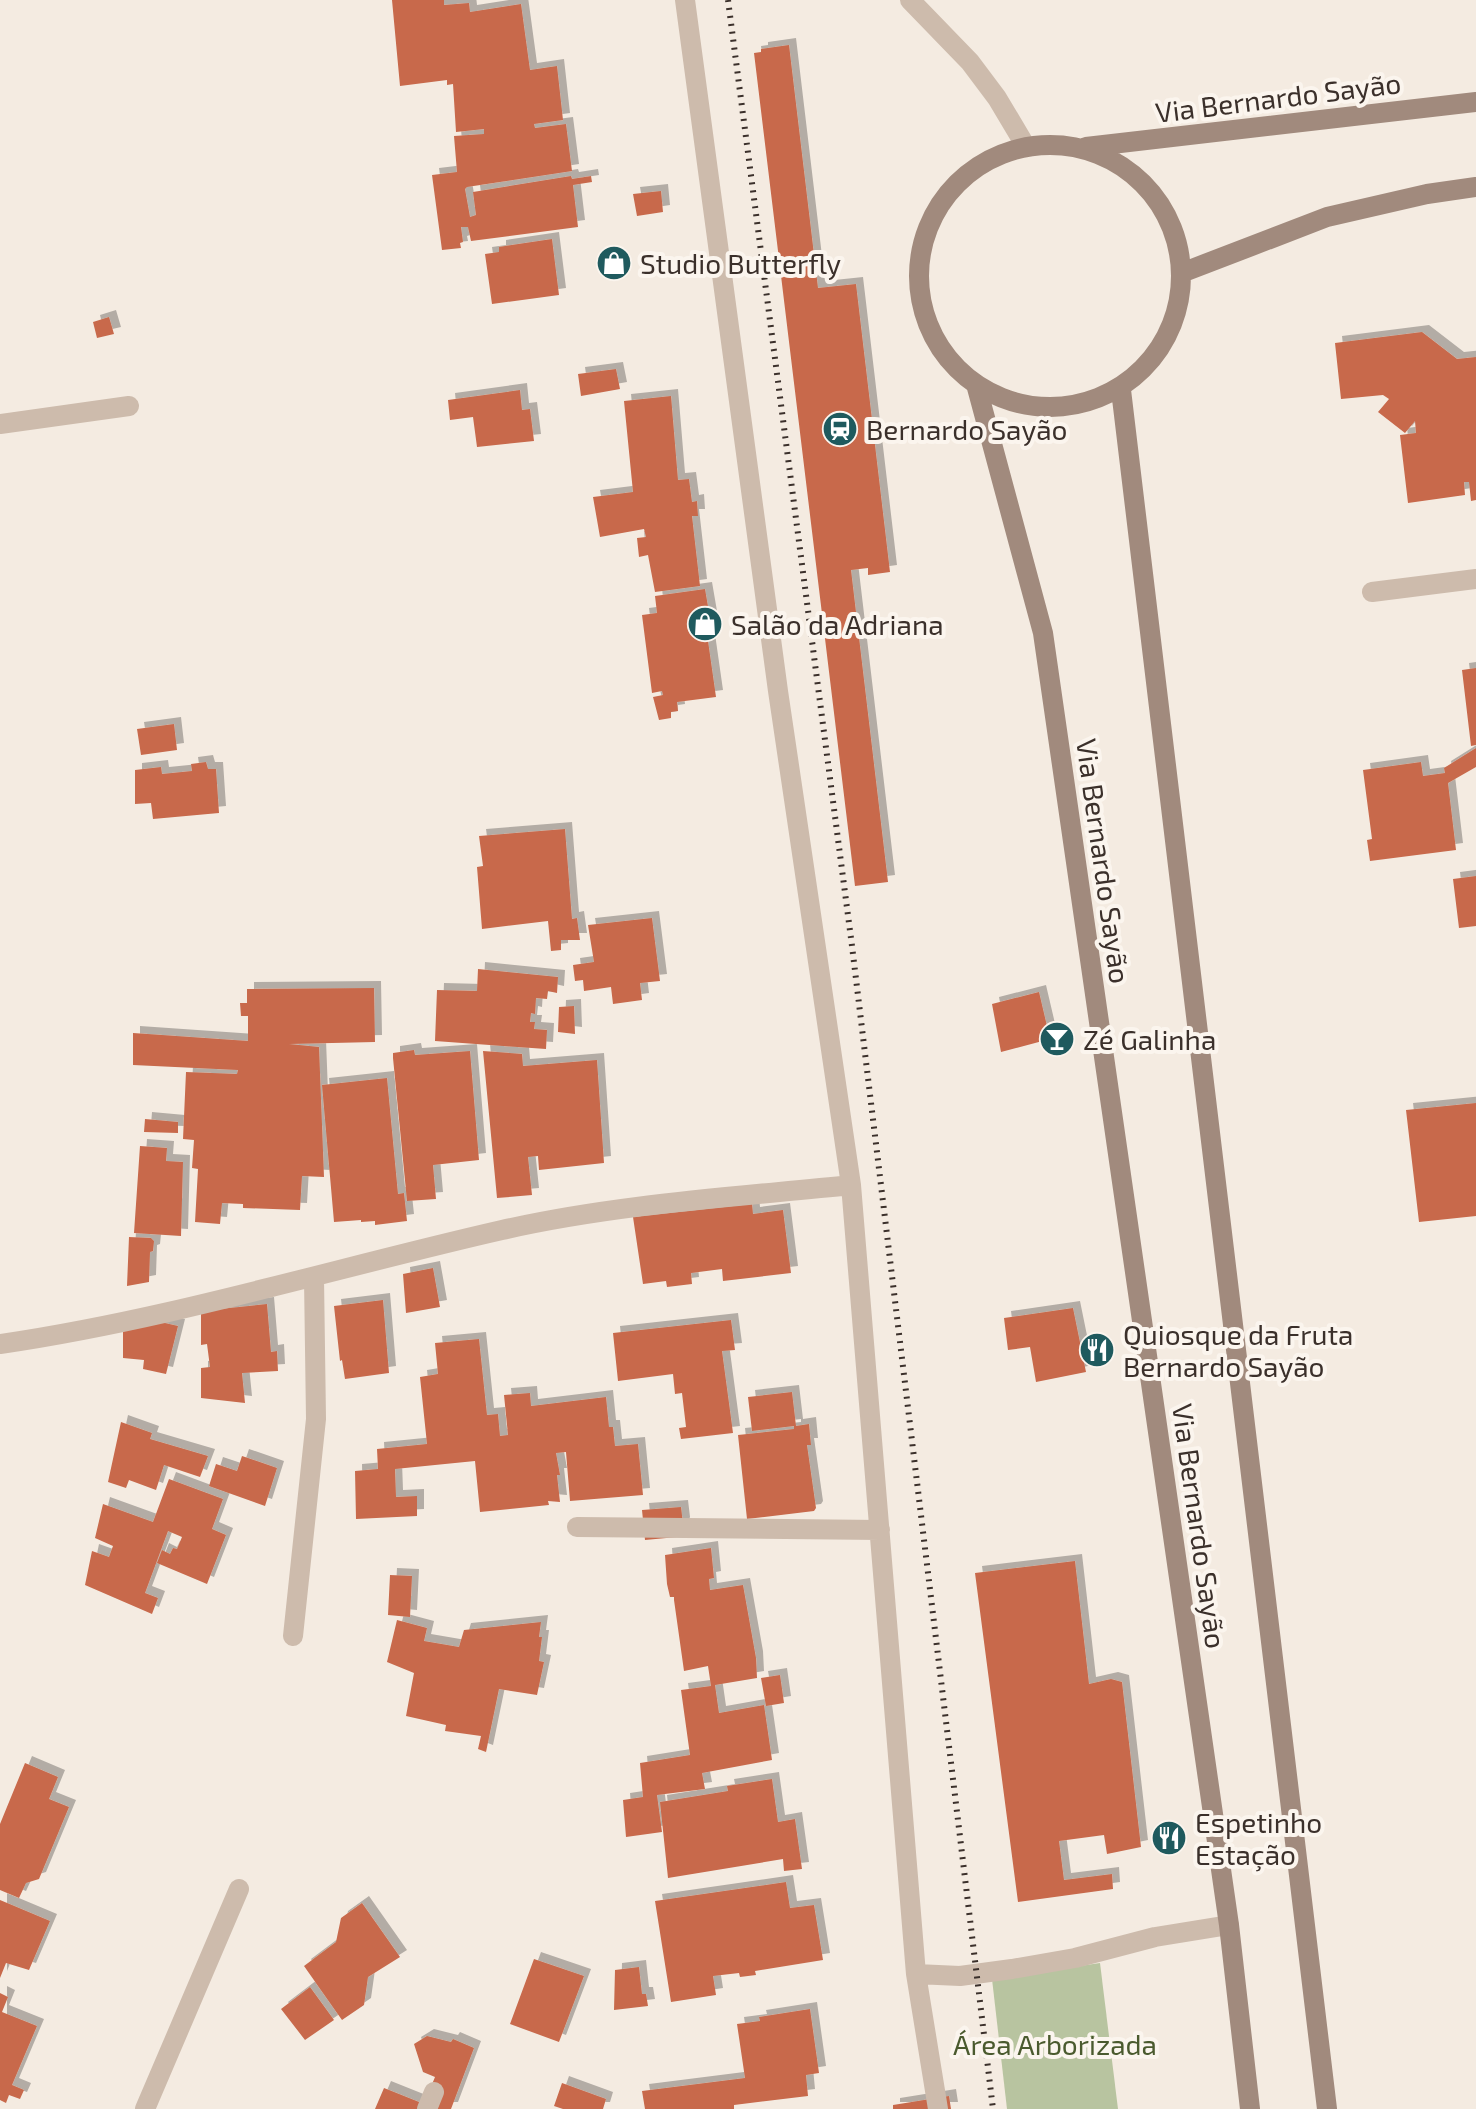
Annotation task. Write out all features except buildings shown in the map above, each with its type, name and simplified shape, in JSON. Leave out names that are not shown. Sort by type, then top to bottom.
[{"type":"main road","name":"Via Bernardo Sayão","points":[[1086,147],[1476,102]]},
{"type":"main road","points":[[1025,145],[1086,147],[1135,174],[1170,218],[1184,272],[1169,339],[1121,390],[1049,410],[977,388],[934,342],[916,281],[928,219],[968,170],[1025,145]]},
{"type":"main road","points":[[1184,272],[1327,217],[1427,194],[1476,187]]},
{"type":"main road","name":"Via Bernardo Sayão","points":[[977,388],[1043,633],[1229,1925],[1250,2109]]},
{"type":"main road","points":[[1121,390],[1327,2109]]},
{"type":"street","points":[[685,0],[776,675],[851,1185],[916,1974],[938,2109]]},
{"type":"street","points":[[910,0],[970,62],[997,98],[1025,145]]},
{"type":"street","points":[[0,424],[129,406]]},
{"type":"street","points":[[1372,592],[1476,579]]},
{"type":"street","points":[[0,1344],[150,1318],[503,1230],[600,1211],[851,1185]]},
{"type":"street","points":[[293,1636],[316,1419],[314,1278]]},
{"type":"street","points":[[577,1527],[880,1530]]},
{"type":"street","points":[[145,2109],[239,1889]]},
{"type":"street","points":[[916,1974],[960,1976],[1000,1971],[1075,1958],[1155,1937],[1229,1925]]},
{"type":"green space","name":"Área Arborizada","points":[[1100,1963],[1118,2109],[1007,2109],[992,1979]]},
{"type":"railway","points":[[728,0],[852,946],[993,2109]]},
{"type":"place","name":"Studio Butterfly","points":[[614,263]]},
{"type":"place","name":"Bernardo Sayão","points":[[840,429]]},
{"type":"place","name":"Salão da Adriana","points":[[705,624]]},
{"type":"place","name":"Zé Galinha","points":[[1057,1039]]},
{"type":"place","name":"Quiosque da Fruta Bernardo Sayão","points":[[1097,1350]]},
{"type":"place","name":"Espetinho Estação","points":[[1169,1838]]}]
